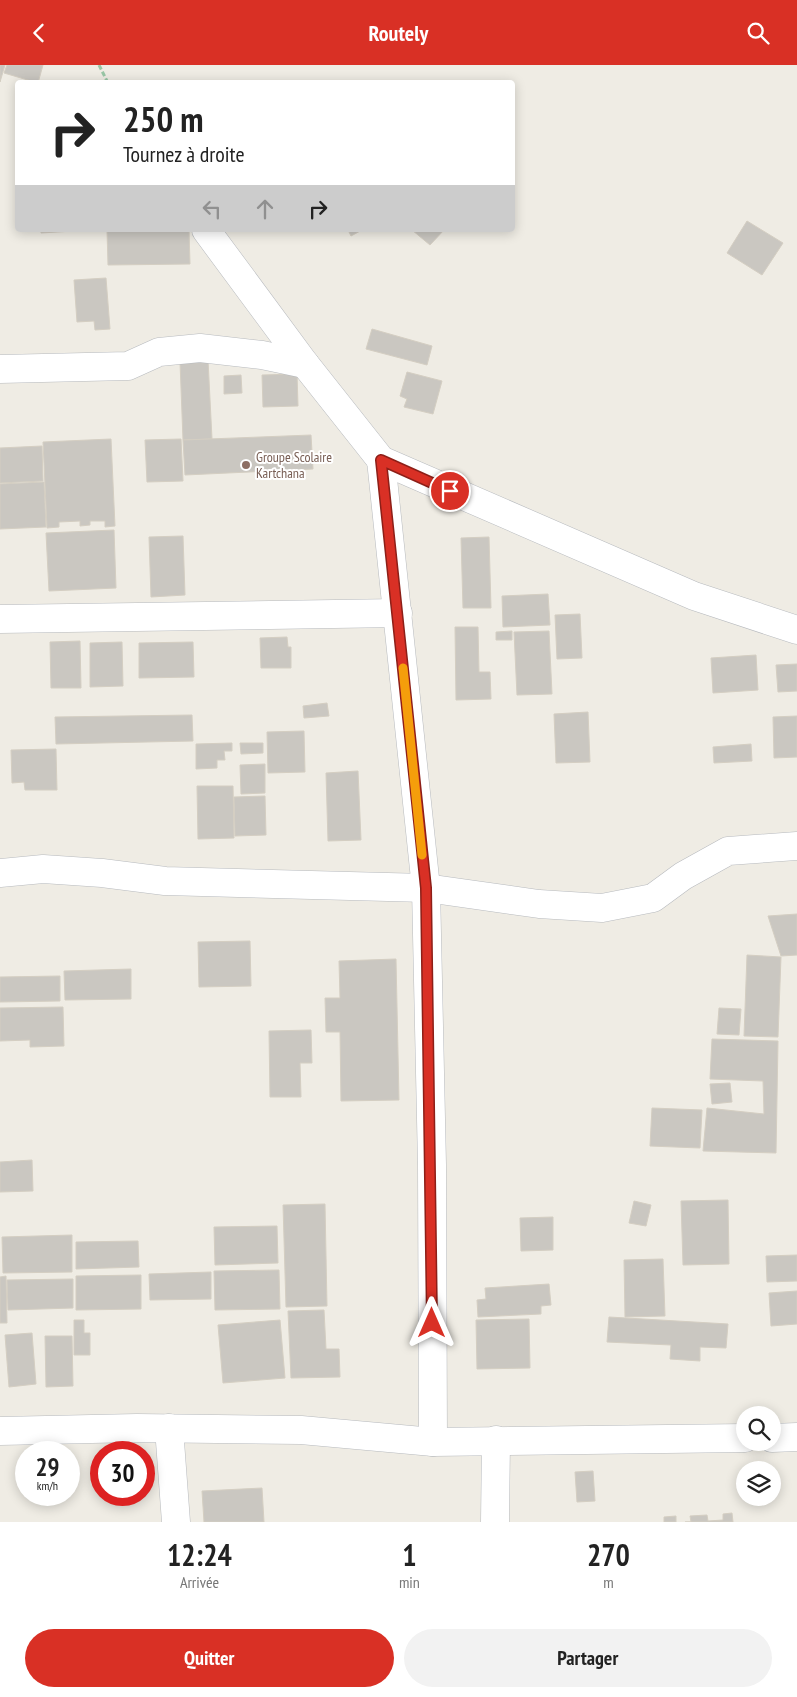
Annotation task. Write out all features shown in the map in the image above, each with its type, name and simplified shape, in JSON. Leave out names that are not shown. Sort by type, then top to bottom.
[{"type":"street","points":[[207,232],[305,364],[381,460],[694,596],[797,630]]},
{"type":"street","points":[[0,369],[128,366],[159,352],[200,349],[262,355],[305,364]]},
{"type":"street","points":[[381,460],[426,888],[432,1165],[433,1442]]},
{"type":"street","points":[[0,619],[398,613]]},
{"type":"street","points":[[0,873],[43,869],[102,873],[165,881],[426,888],[539,904],[602,908],[653,898],[683,876],[728,851],[797,846]]},
{"type":"street","points":[[169,1428],[176,1522]]},
{"type":"street","points":[[0,1431],[169,1428],[301,1429],[433,1442],[736,1438]]},
{"type":"street","points":[[781,1438],[797,1437]]},
{"type":"street","points":[[495,1522],[496,1441]]},
{"type":"path","points":[[99,65],[106,80]]},
{"type":"building","points":[[0,65],[5,65],[0,82]]},
{"type":"building","points":[[7,65],[43,65],[39,80],[28,80],[4,73]]},
{"type":"building","points":[[747,221],[783,243],[762,275],[727,253]]},
{"type":"building","points":[[107,232],[189,232],[190,264],[108,265]]},
{"type":"building","points":[[349,232],[358,232],[351,236]]},
{"type":"building","points":[[414,232],[442,232],[430,245]]},
{"type":"building","points":[[106,278],[110,329],[95,330],[94,321],[77,322],[74,280]]},
{"type":"building","points":[[372,329],[432,346],[427,365],[366,349]]},
{"type":"building","points":[[208,360],[212,439],[183,440],[180,362]]},
{"type":"building","points":[[407,372],[442,381],[433,414],[404,407],[407,399],[400,396]]},
{"type":"building","points":[[297,374],[298,406],[263,407],[262,375]]},
{"type":"building","points":[[241,375],[242,393],[224,394],[224,376]]},
{"type":"building","points":[[311,435],[313,469],[185,475],[183,440]]},
{"type":"building","points":[[111,439],[115,526],[105,527],[105,521],[90,521],[90,525],[80,526],[80,521],[59,522],[59,527],[47,528],[43,442]]},
{"type":"building","points":[[181,439],[183,481],[147,482],[145,440]]},
{"type":"building","points":[[42,446],[43,481],[0,483],[0,448]]},
{"type":"building","points":[[44,482],[46,527],[0,529],[0,484]]},
{"type":"building","points":[[114,530],[116,588],[49,591],[46,533]]},
{"type":"building","points":[[183,536],[185,595],[151,597],[149,537]]},
{"type":"building","points":[[489,537],[491,608],[463,608],[461,538]]},
{"type":"building","points":[[548,594],[550,625],[503,627],[502,596]]},
{"type":"building","points":[[580,614],[582,658],[557,659],[555,615]]},
{"type":"building","points":[[455,627],[478,627],[479,672],[490,672],[491,699],[456,700]]},
{"type":"building","points":[[512,631],[512,640],[496,640],[496,632]]},
{"type":"building","points":[[549,631],[552,694],[517,695],[514,632]]},
{"type":"building","points":[[287,637],[288,647],[291,647],[291,668],[261,668],[260,638]]},
{"type":"building","points":[[80,641],[81,688],[51,688],[50,642]]},
{"type":"building","points":[[122,642],[123,686],[90,687],[90,643]]},
{"type":"building","points":[[193,642],[194,677],[139,678],[139,643]]},
{"type":"building","points":[[756,655],[758,690],[713,693],[711,658]]},
{"type":"building","points":[[797,664],[797,691],[778,692],[776,665]]},
{"type":"building","points":[[327,703],[329,716],[304,718],[303,706]]},
{"type":"building","points":[[588,712],[590,762],[556,763],[554,714]]},
{"type":"building","points":[[192,715],[193,741],[56,744],[55,717]]},
{"type":"building","points":[[797,716],[797,757],[774,758],[773,717]]},
{"type":"building","points":[[304,731],[305,772],[268,773],[267,732]]},
{"type":"building","points":[[232,743],[232,751],[224,751],[225,760],[217,760],[217,768],[196,769],[196,744]]},
{"type":"building","points":[[240,743],[263,743],[263,753],[241,754]]},
{"type":"building","points":[[751,744],[752,761],[714,763],[713,747]]},
{"type":"building","points":[[56,749],[57,790],[25,790],[24,782],[12,783],[11,750]]},
{"type":"building","points":[[265,764],[265,793],[241,794],[240,765]]},
{"type":"building","points":[[358,771],[361,840],[328,841],[326,773]]},
{"type":"building","points":[[197,786],[233,786],[234,838],[198,839]]},
{"type":"building","points":[[265,796],[266,835],[235,836],[234,797]]},
{"type":"building","points":[[797,914],[797,955],[781,956],[768,916]]},
{"type":"building","points":[[250,941],[251,986],[199,987],[198,942]]},
{"type":"building","points":[[747,955],[781,957],[778,1037],[744,1036]]},
{"type":"building","points":[[396,959],[399,1100],[341,1101],[340,1032],[326,1032],[325,998],[340,998],[339,961]]},
{"type":"building","points":[[131,969],[131,999],[65,1000],[64,971]]},
{"type":"building","points":[[60,976],[60,1001],[0,1002],[0,977]]},
{"type":"building","points":[[63,1007],[64,1046],[30,1047],[30,1040],[0,1041],[0,1008]]},
{"type":"building","points":[[719,1008],[741,1009],[739,1035],[717,1034]]},
{"type":"building","points":[[311,1030],[312,1063],[300,1063],[301,1097],[270,1097],[269,1031]]},
{"type":"building","points":[[712,1039],[778,1041],[776,1153],[703,1151],[707,1108],[764,1114],[763,1081],[710,1079]]},
{"type":"building","points":[[730,1083],[732,1102],[712,1104],[710,1084]]},
{"type":"building","points":[[652,1108],[702,1110],[700,1148],[650,1146]]},
{"type":"building","points":[[32,1160],[33,1191],[0,1192],[0,1162]]},
{"type":"building","points":[[728,1200],[729,1264],[683,1265],[681,1201]]},
{"type":"building","points":[[634,1201],[651,1205],[646,1226],[629,1223]]},
{"type":"building","points":[[325,1204],[327,1306],[286,1307],[283,1205]]},
{"type":"building","points":[[553,1217],[553,1250],[521,1251],[520,1218]]},
{"type":"building","points":[[277,1226],[278,1263],[215,1265],[214,1227]]},
{"type":"building","points":[[72,1235],[72,1272],[3,1273],[2,1237]]},
{"type":"building","points":[[138,1241],[139,1267],[76,1269],[76,1242]]},
{"type":"building","points":[[797,1255],[797,1281],[767,1282],[766,1256]]},
{"type":"building","points":[[663,1259],[665,1316],[625,1317],[624,1260]]},
{"type":"building","points":[[279,1270],[280,1309],[215,1310],[214,1271]]},
{"type":"building","points":[[211,1272],[211,1299],[150,1300],[149,1274]]},
{"type":"building","points":[[141,1275],[141,1309],[76,1310],[76,1276]]},
{"type":"building","points":[[6,1276],[7,1323],[0,1323],[0,1277]]},
{"type":"building","points":[[73,1279],[73,1308],[8,1310],[7,1280]]},
{"type":"building","points":[[549,1284],[551,1305],[541,1306],[541,1314],[478,1317],[477,1300],[486,1299],[485,1288]]},
{"type":"building","points":[[797,1291],[797,1324],[771,1326],[769,1293]]},
{"type":"building","points":[[324,1310],[326,1349],[339,1349],[340,1377],[291,1378],[288,1311]]},
{"type":"building","points":[[609,1317],[728,1324],[726,1348],[700,1347],[700,1361],[670,1359],[671,1345],[607,1342]]},
{"type":"building","points":[[529,1319],[530,1368],[477,1369],[476,1320]]},
{"type":"building","points":[[74,1320],[84,1320],[84,1333],[90,1333],[90,1355],[74,1355]]},
{"type":"building","points":[[280,1320],[285,1378],[223,1383],[218,1325]]},
{"type":"building","points":[[32,1333],[36,1384],[9,1387],[5,1335]]},
{"type":"building","points":[[45,1336],[72,1336],[73,1386],[46,1387]]},
{"type":"building","points":[[593,1471],[595,1501],[577,1502],[575,1472]]},
{"type":"building","points":[[262,1488],[264,1522],[204,1522],[202,1491]]},
{"type":"building","points":[[732,1513],[733,1522],[691,1522],[690,1516],[707,1515],[708,1521],[723,1520],[723,1514]]},
{"type":"building","points":[[676,1516],[676,1522],[664,1522],[664,1517]]},
{"type":"slow traffic","points":[[403,668],[422,855]]},
{"type":"place","name":"Groupe Scolaire Kartchana","points":[[246,465]]},
{"type":"route","points":[[432,1323],[432,1165],[426,888],[381,460],[450,491]]}]
